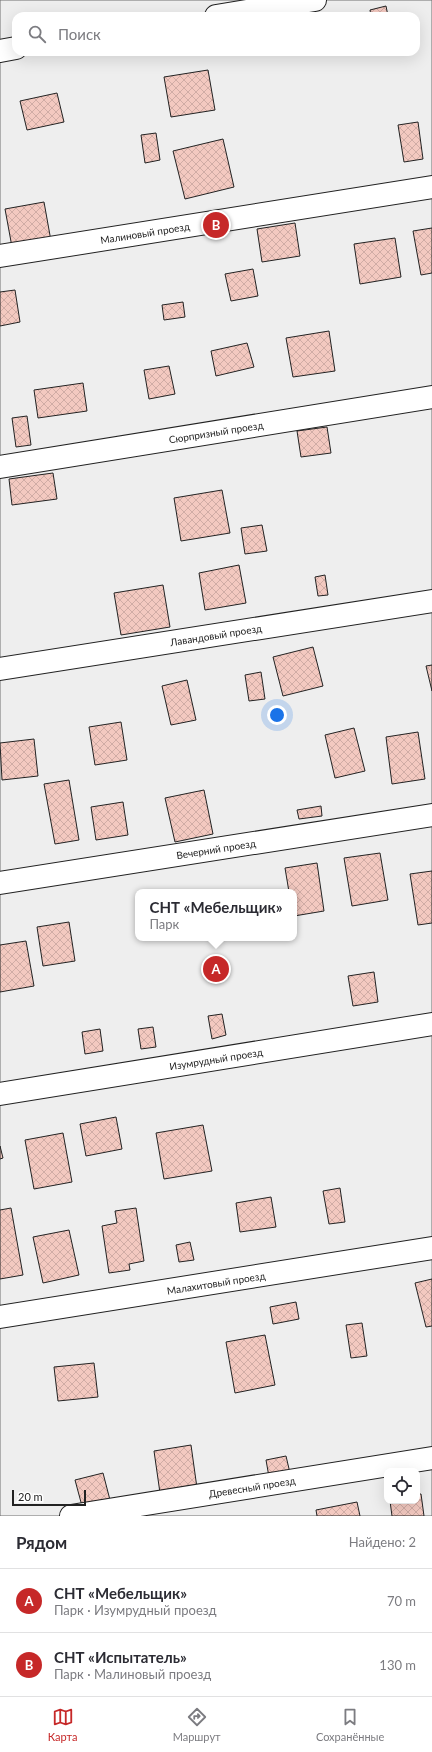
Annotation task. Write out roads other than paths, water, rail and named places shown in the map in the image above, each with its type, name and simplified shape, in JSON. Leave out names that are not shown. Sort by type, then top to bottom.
[{"type":"street","points":[[240,12],[314,0]]},
{"type":"street","points":[[0,51],[12,49]]},
{"type":"street","name":"Малиновый проезд","points":[[0,256],[432,187]]},
{"type":"street","name":"Сюрпризный проезд","points":[[0,466],[432,397]]},
{"type":"street","name":"Лавандовый проезд","points":[[0,669],[432,601]]},
{"type":"street","name":"Вечерний проезд","points":[[0,883],[432,815]]},
{"type":"street","name":"Изумрудный проезд","points":[[0,1094],[432,1024]]},
{"type":"street","name":"Малахитовый проезд","points":[[0,1317],[432,1248]]},
{"type":"street","name":"Древесный проезд","points":[[71,1516],[432,1458]]},
{"type":"place","name":"СНТ «Испытатель»","points":[[216,225]]},
{"type":"place","name":"СНТ «Мебельщик»","points":[[216,969]]}]
